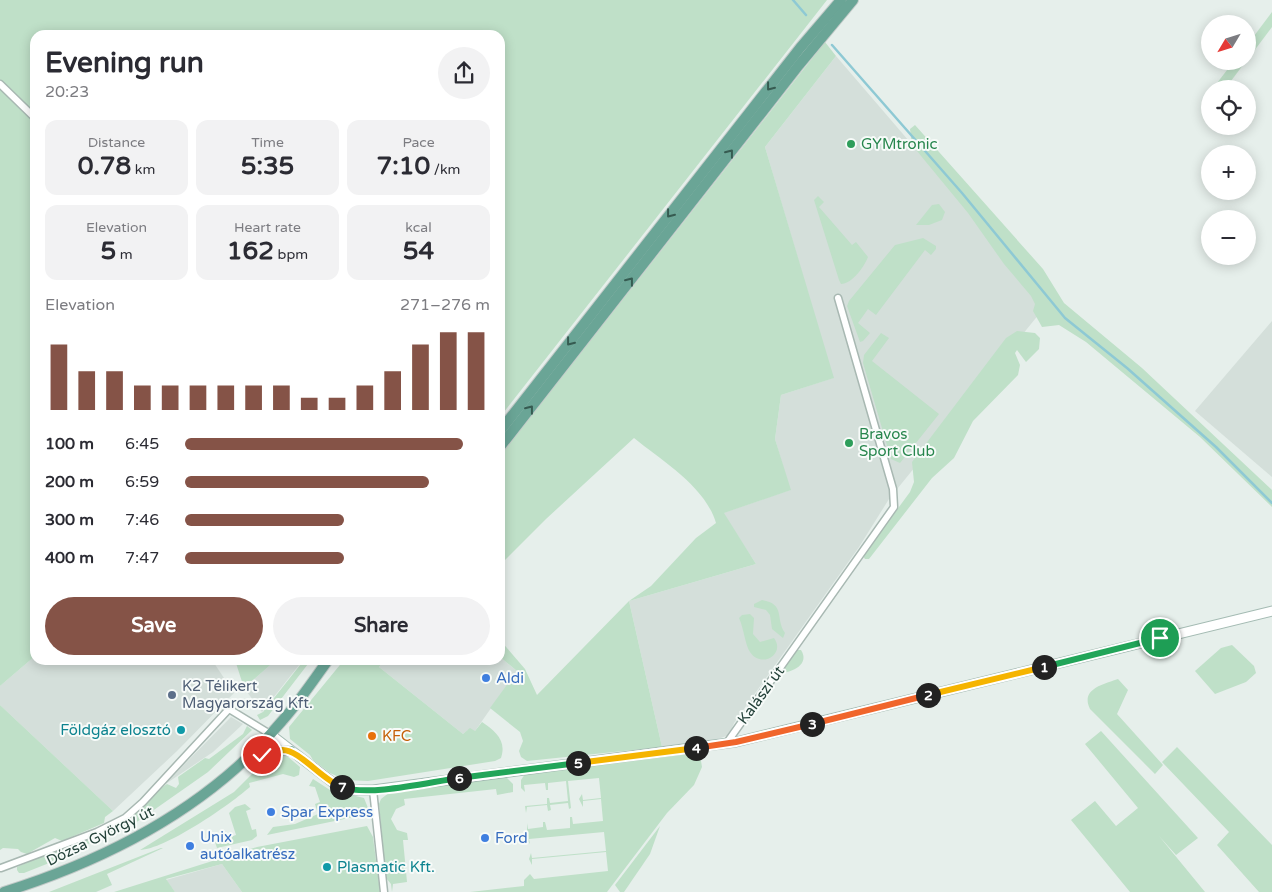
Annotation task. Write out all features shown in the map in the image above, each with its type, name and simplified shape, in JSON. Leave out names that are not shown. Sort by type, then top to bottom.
[{"type":"main road","points":[[505,425],[800,48],[841,0]]},
{"type":"main road","points":[[505,441],[815,43],[853,0]]},
{"type":"main road","points":[[270,734],[336,785],[349,790],[373,790],[726,744],[1272,611]]},
{"type":"main road","name":"Dózsa György út","points":[[4,892],[72,869],[134,840],[190,804],[241,762],[270,734],[324,665]]},
{"type":"main road","points":[[241,762],[277,750],[291,752]]},
{"type":"street","points":[[0,84],[30,113]]},
{"type":"street","name":"Kalászi út","points":[[726,744],[894,507],[893,489],[838,298]]},
{"type":"street","points":[[1,868],[97,832],[125,818],[143,802],[229,710],[270,734]]},
{"type":"street","points":[[373,790],[384,892]]},
{"type":"shaded area","points":[[836,56],[1048,303],[889,499],[859,547],[734,723],[729,735],[712,741],[662,747],[629,601],[756,564],[723,513],[790,490],[775,439],[781,395],[833,378],[765,147]]},
{"type":"shaded area","points":[[1272,321],[1272,477],[1195,411]]},
{"type":"shaded area","points":[[30,660],[30,665],[215,665],[234,693],[177,751],[113,811],[0,705],[0,686]]},
{"type":"shaded area","points":[[505,661],[517,671],[475,731],[468,730],[463,734],[379,667],[380,665],[505,665]]},
{"type":"shaded area","points":[[270,665],[299,665],[262,712],[244,688]]},
{"type":"shaded area","points":[[231,717],[243,724],[213,752],[164,785]]},
{"type":"shaded area","points":[[222,864],[242,892],[175,892],[166,880]]},
{"type":"green space","points":[[0,0],[827,0],[505,411],[505,30],[30,30],[30,110],[0,81]]},
{"type":"green space","points":[[1272,12],[1272,27],[1256,48],[1256,33]]},
{"type":"green space","points":[[825,42],[836,56],[765,147],[834,378],[781,395],[775,439],[791,490],[724,513],[756,564],[629,601],[651,586],[696,538],[716,523],[702,497],[693,486],[634,438],[546,519],[505,560],[505,450]]},
{"type":"green space","points":[[1227,70],[1239,70],[1232,80],[1219,80]]},
{"type":"green space","points":[[0,87],[30,115],[30,660],[0,686]]},
{"type":"green space","points":[[915,125],[1043,269],[1064,303],[1142,368],[1272,490],[1272,507],[1200,437],[1086,342],[1059,325],[1042,327],[1033,311],[1035,304],[1031,296],[1004,264],[968,213],[912,145],[910,129]]},
{"type":"green space","points":[[818,196],[824,202],[819,207],[852,245],[856,242],[868,257],[857,274],[845,283],[841,284],[839,280],[814,200]]},
{"type":"green space","points":[[939,204],[945,212],[942,220],[929,225],[916,225],[932,205]]},
{"type":"green space","points":[[923,238],[936,246],[936,249],[931,255],[925,250],[876,315],[868,309],[858,323],[870,333],[860,342],[847,306],[849,301],[895,245]]},
{"type":"green space","points":[[1017,331],[1035,333],[1040,338],[1039,349],[1026,362],[1017,350],[1015,353],[1020,365],[1018,375],[973,421],[954,458],[932,478],[869,559],[865,559],[863,556],[910,492],[914,482],[912,462],[1006,338]]},
{"type":"green space","points":[[881,333],[889,338],[872,361],[939,414],[900,463],[891,459],[863,363],[864,355]]},
{"type":"green space","points":[[762,600],[774,605],[777,609],[785,633],[783,638],[772,629],[770,615],[766,610],[754,607],[754,604]]},
{"type":"green space","points":[[629,601],[662,747],[527,761],[521,757],[519,751],[523,741],[520,732],[490,708],[517,671],[505,661],[505,646],[525,669],[537,695]]},
{"type":"green space","points":[[750,614],[754,618],[753,634],[760,642],[774,638],[777,644],[775,654],[771,657],[760,659],[755,657],[748,649],[739,618],[742,615]]},
{"type":"green space","points":[[1232,645],[1254,666],[1256,673],[1246,682],[1215,694],[1195,671],[1221,648]]},
{"type":"green space","points":[[797,650],[801,650],[803,655],[802,663],[795,669],[781,673]]},
{"type":"green space","points":[[237,665],[270,665],[244,688]]},
{"type":"green space","points":[[300,665],[307,665],[268,716],[260,720],[257,715],[263,712]]},
{"type":"green space","points":[[340,665],[380,665],[379,667],[463,734],[470,728],[475,731],[482,722],[499,737],[502,752],[501,758],[495,761],[368,781],[345,780],[330,773],[290,739],[289,727]]},
{"type":"green space","points":[[1118,679],[1128,690],[1117,714],[1163,765],[1155,774],[1090,709],[1088,697],[1091,692],[1100,685]]},
{"type":"green space","points":[[0,705],[113,811],[105,817],[104,823],[62,841],[55,838],[27,854],[18,849],[3,848],[0,850]]},
{"type":"green space","points":[[247,726],[252,730],[208,772],[131,826],[88,844],[77,852],[24,873],[19,873],[17,870],[17,867],[127,819],[167,784],[176,788],[179,784],[178,777],[205,758],[209,759],[243,734]]},
{"type":"green space","points":[[1101,731],[1198,838],[1176,855],[1159,836],[1205,892],[1130,892],[1071,820],[1095,801],[1116,826],[1138,808],[1085,744]]},
{"type":"green space","points":[[1177,747],[1272,845],[1272,892],[1259,892],[1217,845],[1229,832],[1162,762]]},
{"type":"green space","points":[[279,753],[287,756],[300,767],[299,775],[294,777],[283,774],[249,783],[250,787],[210,817],[164,843],[140,850],[234,792],[265,761]]},
{"type":"green space","points":[[693,754],[701,761],[702,767],[694,785],[667,813],[607,892],[470,892],[524,886],[524,880],[530,874],[534,879],[608,871],[606,852],[532,859],[532,865],[529,859],[531,853],[532,858],[606,851],[604,832],[529,839],[530,844],[527,840],[527,823],[528,829],[543,827],[543,822],[545,822],[547,830],[570,828],[570,817],[572,817],[573,824],[603,821],[601,799],[583,801],[583,807],[579,799],[582,794],[583,800],[601,798],[599,778],[568,781],[571,808],[569,809],[568,803],[550,805],[551,810],[548,811],[547,805],[527,807],[526,813],[525,806],[547,804],[547,798],[549,798],[550,803],[568,801],[566,781],[548,783],[548,790],[546,790],[545,783],[524,785],[525,792],[521,788],[521,780],[525,774]]},
{"type":"green space","points":[[506,777],[513,784],[513,792],[497,795],[496,789],[404,799],[405,805],[396,809],[391,819],[397,830],[407,833],[408,840],[403,840],[407,882],[393,884],[392,892],[391,884],[386,878],[379,804],[381,799],[390,792]]},
{"type":"green space","points":[[313,779],[330,790],[364,798],[368,808],[359,816],[267,835],[273,827],[295,824],[318,814],[315,804],[320,802],[315,787],[309,786]]},
{"type":"green space","points":[[245,804],[251,809],[246,811],[252,830],[256,829],[257,836],[252,840],[217,848],[215,842],[236,835],[229,813],[235,807]]},
{"type":"green space","points":[[367,826],[373,837],[380,892],[242,892],[222,864],[166,879],[175,892],[114,892],[257,847]]},
{"type":"green space","points":[[660,826],[650,854],[624,892],[620,892],[615,885]]},
{"type":"green space","points":[[163,848],[107,874],[112,885],[96,892],[49,892]]},
{"type":"waterway","points":[[793,0],[806,15]]},
{"type":"waterway","points":[[832,45],[962,193],[1065,318],[1127,368],[1216,447],[1272,503]]},
{"type":"place","name":"GYMtronic","points":[[851,144]]},
{"type":"place","name":"Bravos Sport Club","points":[[849,443]]},
{"type":"place","name":"Aldi","points":[[486,678]]},
{"type":"place","name":"K2 Télikert Magyarország Kft.","points":[[172,695]]},
{"type":"place","name":"Földgáz elosztó","points":[[181,730]]},
{"type":"place","name":"KFC","points":[[372,736]]},
{"type":"place","name":"Spar Express","points":[[271,812]]},
{"type":"place","name":"Ford","points":[[485,838]]},
{"type":"place","name":"Unix autóalkatrész","points":[[190,846]]},
{"type":"place","name":"Plasmatic Kft.","points":[[327,867]]},
{"type":"route","points":[[262,755],[277,750],[291,752],[336,785],[349,790],[373,790],[705,747],[736,742],[1160,638]]}]
